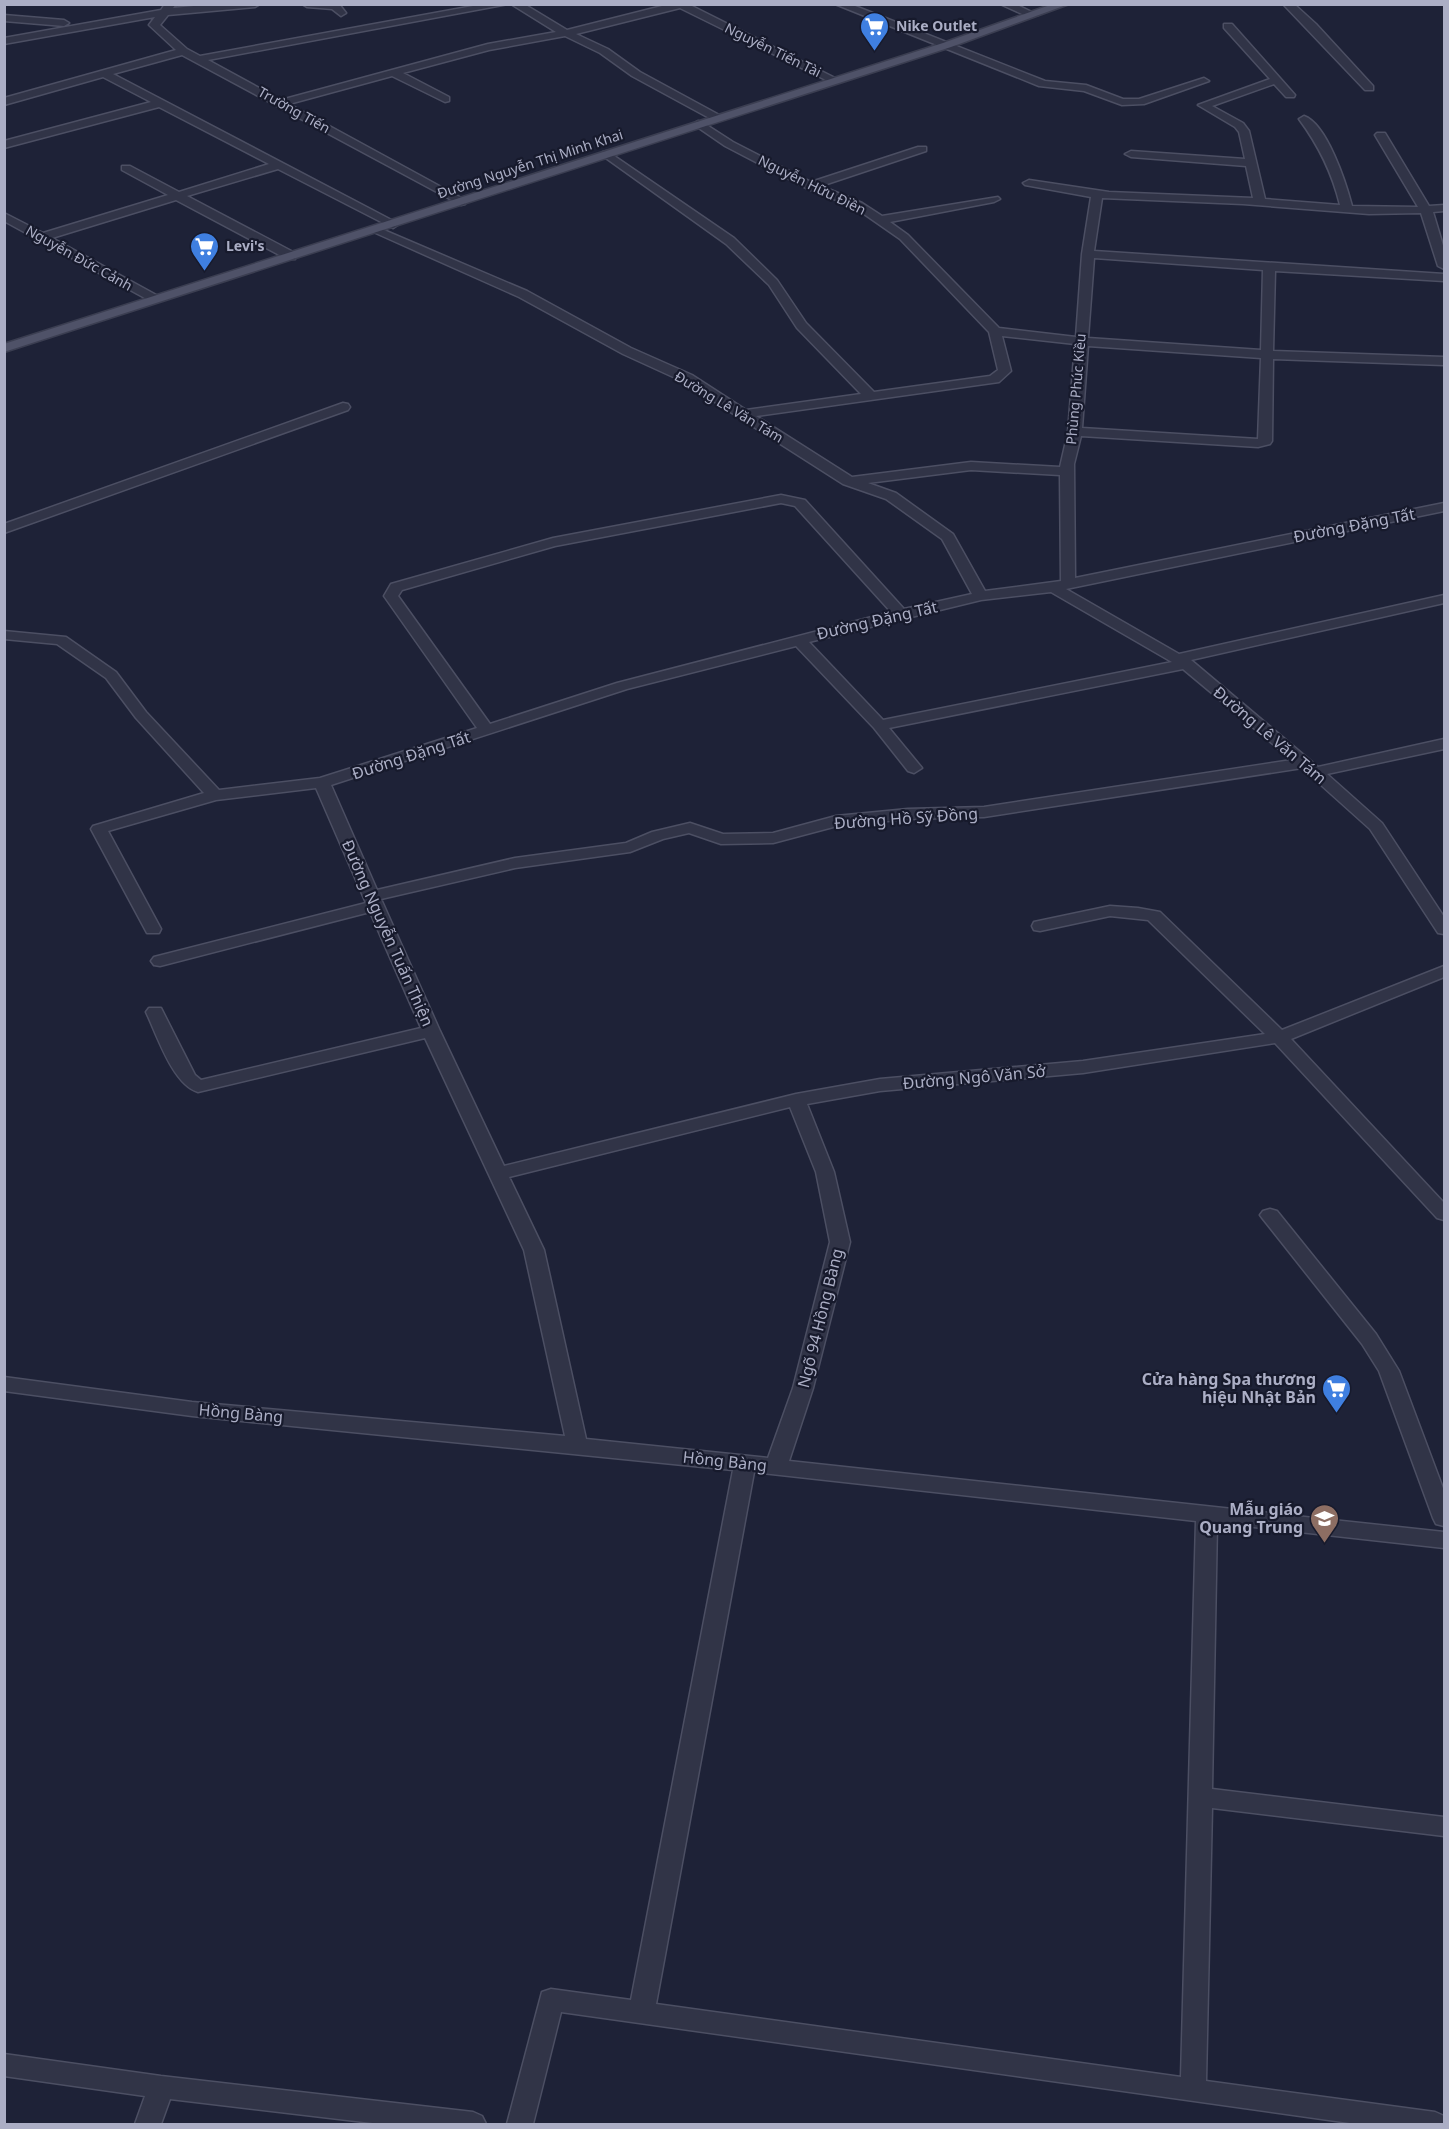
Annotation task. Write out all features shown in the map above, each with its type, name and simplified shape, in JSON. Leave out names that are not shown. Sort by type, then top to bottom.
[{"type":"main road","name":"Đường Nguyễn Thị Minh Khai","points":[[4,348],[946,45],[1064,4]]},
{"type":"street","points":[[4,41],[168,8],[255,4]]},
{"type":"street","points":[[307,4],[335,6],[341,13]]},
{"type":"street","points":[[199,59],[503,4]]},
{"type":"street","points":[[516,4],[566,33],[604,51],[636,74],[717,118]]},
{"type":"street","points":[[840,4],[1043,84],[1086,88],[1122,102],[1140,102],[1204,81]]},
{"type":"street","points":[[1005,4],[1033,15]]},
{"type":"street","points":[[1288,4],[1312,26],[1368,88]]},
{"type":"street","points":[[282,104],[488,47],[566,33],[679,5]]},
{"type":"street","name":"Nguyễn Tiến Tài","points":[[679,5],[834,80]]},
{"type":"street","name":"Trường Tiến","points":[[168,8],[154,25],[183,51],[461,202]]},
{"type":"street","points":[[4,18],[87,25]]},
{"type":"street","points":[[1228,26],[1290,95]]},
{"type":"street","points":[[4,102],[183,51]]},
{"type":"street","points":[[103,73],[393,224]]},
{"type":"street","points":[[396,74],[445,99]]},
{"type":"street","points":[[1260,202],[1253,163],[1242,128],[1203,105],[1276,80]]},
{"type":"street","points":[[4,146],[160,103]]},
{"type":"street","points":[[1304,119],[1316,131],[1338,171],[1347,208]]},
{"type":"street","name":"Nguyễn Hữu Điền","points":[[698,124],[729,144],[810,186],[858,205],[880,220],[904,237],[995,331]]},
{"type":"street","points":[[1381,135],[1426,210],[1444,266]]},
{"type":"street","points":[[810,186],[922,149]]},
{"type":"street","points":[[607,154],[730,241],[773,283],[801,325],[872,396]]},
{"type":"street","points":[[1131,154],[1253,163]]},
{"type":"street","points":[[41,237],[278,165]]},
{"type":"street","points":[[126,168],[291,256]]},
{"type":"street","points":[[1029,183],[1064,192],[1097,195],[1347,208],[1426,210],[1444,208]]},
{"type":"street","name":"Phùng Phúc Kiều","points":[[1060,585],[1067,471],[1075,432],[1088,254],[1097,195]]},
{"type":"street","points":[[880,220],[994,199]]},
{"type":"street","name":"Nguyễn Đức Cảnh","points":[[4,216],[154,299]]},
{"type":"street","name":"Đường Lê Văn Tám","points":[[375,230],[523,294],[627,351],[687,378],[848,482],[891,496],[948,537],[981,596]]},
{"type":"street","points":[[1088,254],[1444,277]]},
{"type":"street","points":[[1075,432],[1263,442],[1269,267]]},
{"type":"street","points":[[743,414],[994,379],[1005,371],[995,331],[1080,343],[1444,361]]},
{"type":"street","points":[[4,529],[343,407]]},
{"type":"street","points":[[848,482],[964,466],[1067,471]]},
{"type":"street","points":[[487,731],[391,596],[396,587],[553,542],[781,499],[800,503],[901,614]]},
{"type":"street","name":"Đường Đặng Tất","points":[[322,783],[622,686],[798,639],[981,596],[1060,585],[1444,507]]},
{"type":"street","name":"Đường Lê Văn Tám","points":[[1060,585],[1181,662],[1310,768],[1376,826],[1444,929]]},
{"type":"street","points":[[879,725],[1181,662],[1444,599]]},
{"type":"street","points":[[4,635],[61,640],[111,675],[141,715],[215,795]]},
{"type":"street","points":[[798,639],[879,725],[914,768]]},
{"type":"street","name":"Đường Hồ Sỹ Đồng","points":[[160,961],[515,863],[630,847],[658,835],[690,828],[721,840],[773,838],[836,821],[908,814],[984,812],[1310,768],[1444,744]]},
{"type":"street","points":[[153,929],[99,829],[215,795],[322,783]]},
{"type":"street","name":"Đường Nguyễn Tuấn Thiện","points":[[322,783],[431,1031],[534,1250],[577,1445]]},
{"type":"street","points":[[1040,926],[1111,909],[1137,911],[1154,916],[1279,1037],[1444,1214]]},
{"type":"street","name":"Đường Ngô Văn Sở","points":[[499,1173],[796,1100],[880,1085],[1083,1067],[1279,1037],[1444,971]]},
{"type":"street","points":[[155,1012],[187,1078],[198,1086],[431,1031]]},
{"type":"street","name":"Ngõ 94 Hồng Bàng","points":[[776,1467],[803,1388],[840,1242],[825,1172],[796,1100]]},
{"type":"street","points":[[1270,1215],[1370,1339],[1389,1371],[1444,1518]]},
{"type":"street","name":"Hồng Bàng","points":[[4,1384],[192,1409],[577,1445],[1444,1540]]},
{"type":"street","points":[[642,2011],[745,1463]]},
{"type":"street","points":[[1192,2090],[1207,1513]]},
{"type":"street","points":[[1200,1797],[1444,1827]]},
{"type":"street","points":[[520,2124],[551,2000],[1435,2124]]},
{"type":"street","points":[[4,2065],[161,2087],[473,2124]]},
{"type":"street","points":[[148,2124],[161,2087]]},
{"type":"place","name":"Nike Outlet","points":[[875,52]]},
{"type":"place","name":"Levi's","points":[[205,272]]},
{"type":"place","name":"Cửa hàng Spa thương hiệu Nhật Bản","points":[[1337,1414]]},
{"type":"place","name":"Mẫu giáo Quang Trung","points":[[1324,1544]]}]
